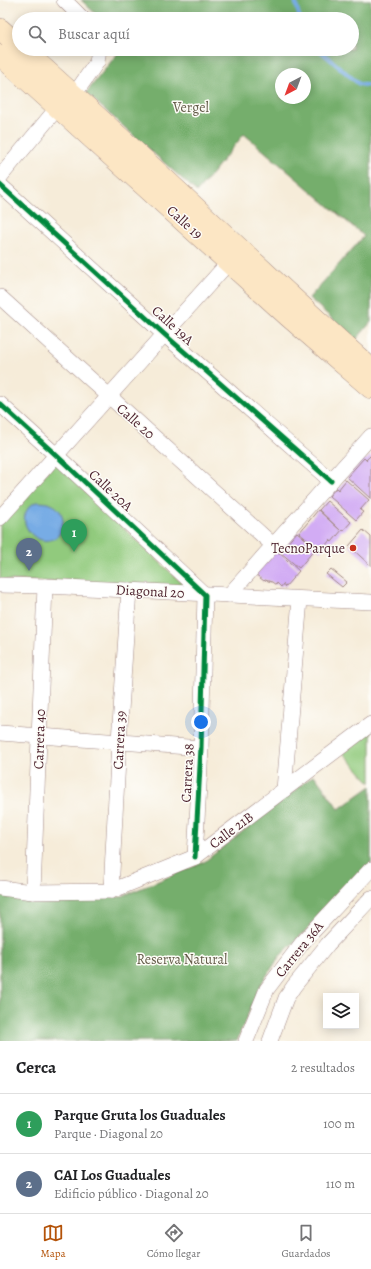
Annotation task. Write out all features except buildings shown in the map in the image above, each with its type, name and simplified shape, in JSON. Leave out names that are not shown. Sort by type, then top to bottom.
[{"type":"main road","points":[[0,30],[12,40]]},
{"type":"main road","name":"Calle 19","points":[[0,55],[66,101],[371,369]]},
{"type":"main road","name":"Calle 19","points":[[28,56],[66,101],[229,262],[371,388]]},
{"type":"street","points":[[64,0],[76,12]]},
{"type":"street","points":[[0,177],[66,101],[96,62],[97,56]]},
{"type":"street","name":"Calle 19A","points":[[0,185],[164,334],[331,481]]},
{"type":"street","points":[[1,515],[229,262]]},
{"type":"street","name":"Calle 20","points":[[0,297],[274,545]]},
{"type":"street","name":"Calle 20A","points":[[0,404],[205,595]]},
{"type":"street","points":[[229,595],[371,436]]},
{"type":"street","name":"Diagonal 20","points":[[0,585],[371,602]]},
{"type":"street","name":"Carrera 40","points":[[33,892],[45,586]]},
{"type":"street","name":"Carrera 39","points":[[111,891],[129,590]]},
{"type":"street","name":"Carrera 38","points":[[195,857],[201,748],[205,595]]},
{"type":"street","points":[[284,790],[300,599]]},
{"type":"street","name":"Calle 21B","points":[[0,888],[33,892],[111,891],[195,857],[371,724]]},
{"type":"street","points":[[0,734],[119,741],[201,748]]},
{"type":"street","name":"Carrera 36A","points":[[246,1041],[267,989],[302,943],[371,869]]},
{"type":"street","name":"Carrera 36A","points":[[270,1041],[286,998],[294,986],[328,944],[371,898]]},
{"type":"green space","name":"Vergel","points":[[81,0],[371,0],[371,322],[356,340],[309,298],[364,236],[244,134],[197,192],[86,93],[115,56],[359,56],[359,12],[94,12]]},
{"type":"green space","points":[[55,463],[185,586],[0,580],[0,524]]},
{"type":"green space","points":[[371,731],[371,783],[343,753]]},
{"type":"green space","name":"Reserva Natural","points":[[314,775],[339,809],[371,786],[371,867],[280,956],[259,987],[237,1041],[0,1041],[0,892],[35,895],[120,897],[204,862]]},
{"type":"water","points":[[36,502],[54,505],[62,515],[62,530],[53,539],[45,541],[37,538],[30,533],[26,525],[25,517],[28,509]]},
{"type":"waterway","points":[[295,0],[298,12]]},
{"type":"waterway","points":[[326,56],[359,84],[371,86]]},
{"type":"cycle path","points":[[0,185],[164,334],[331,481]]},
{"type":"cycle path","points":[[0,404],[205,595],[201,748],[195,857]]},
{"type":"place","name":"TecnoParque","points":[[353,548]]},
{"type":"place","name":"Parque Gruta los Guaduales","points":[[74,552]]},
{"type":"place","name":"CAI Los Guaduales","points":[[29,571]]}]
